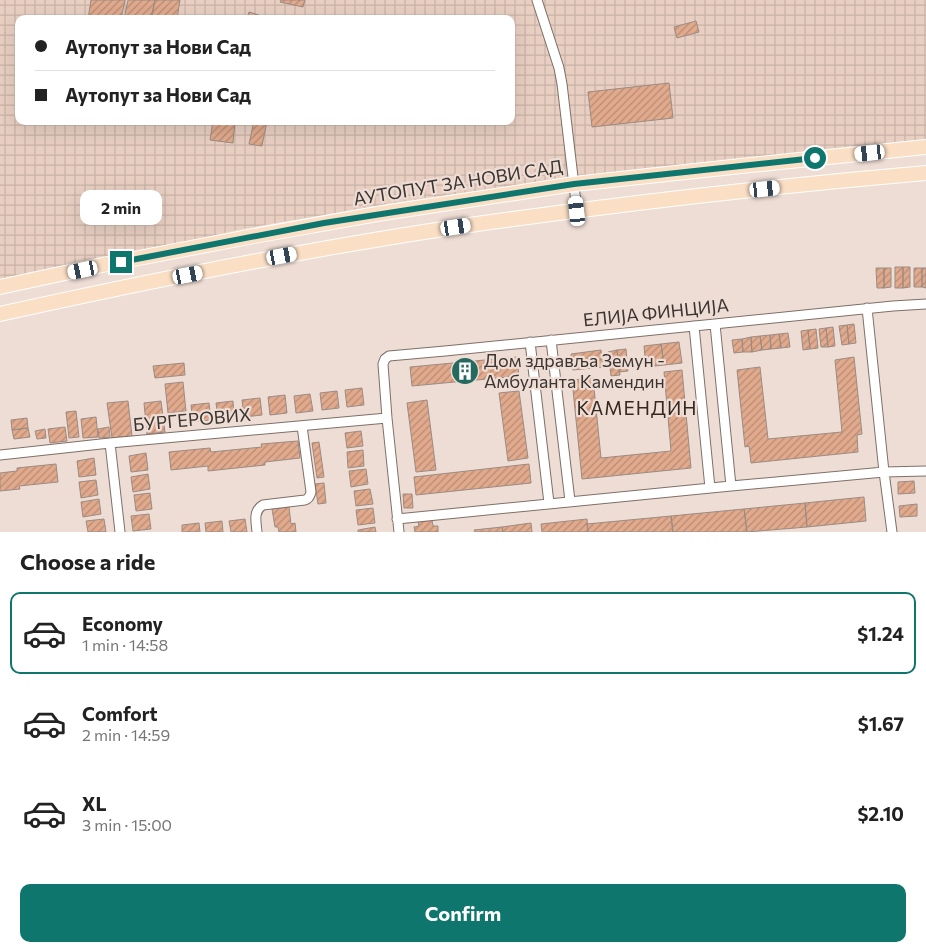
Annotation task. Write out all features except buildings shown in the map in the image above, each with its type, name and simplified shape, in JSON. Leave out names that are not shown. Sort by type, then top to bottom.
[{"type":"main road","name":"АУТОПУТ ЗА НОВИ САД","points":[[0,287],[102,265],[324,223],[574,184],[926,147]]},
{"type":"main road","points":[[0,314],[94,293],[331,248],[476,224],[694,196],[926,173]]},
{"type":"street","points":[[537,0],[559,68],[577,211]]},
{"type":"street","name":"ЕЛИЈА ФИНЦИЈА","points":[[387,418],[383,364],[389,356],[867,308],[926,304]]},
{"type":"street","points":[[867,308],[892,532]]},
{"type":"street","points":[[715,324],[732,486]]},
{"type":"street","points":[[694,326],[710,488]]},
{"type":"street","points":[[551,340],[570,502]]},
{"type":"street","points":[[530,342],[549,504]]},
{"type":"street","points":[[387,418],[399,532]]},
{"type":"street","name":"БУРГЕРОВИХ","points":[[0,455],[387,418]]},
{"type":"street","points":[[257,532],[256,514],[259,507],[304,500],[310,496],[302,426]]},
{"type":"street","points":[[110,443],[120,532]]},
{"type":"street","points":[[397,519],[884,472],[926,471]]},
{"type":"shaded area","points":[[0,0],[926,0],[926,140],[605,174],[411,200],[247,228],[0,282]]},
{"type":"place","name":"Дом здравља Земун - Амбуланта Камендин","points":[[465,371]]},
{"type":"district","name":"КАМЕНДИН","points":[[637,408]]},
{"type":"route","points":[[121,262],[324,223],[574,184],[815,158]]}]
